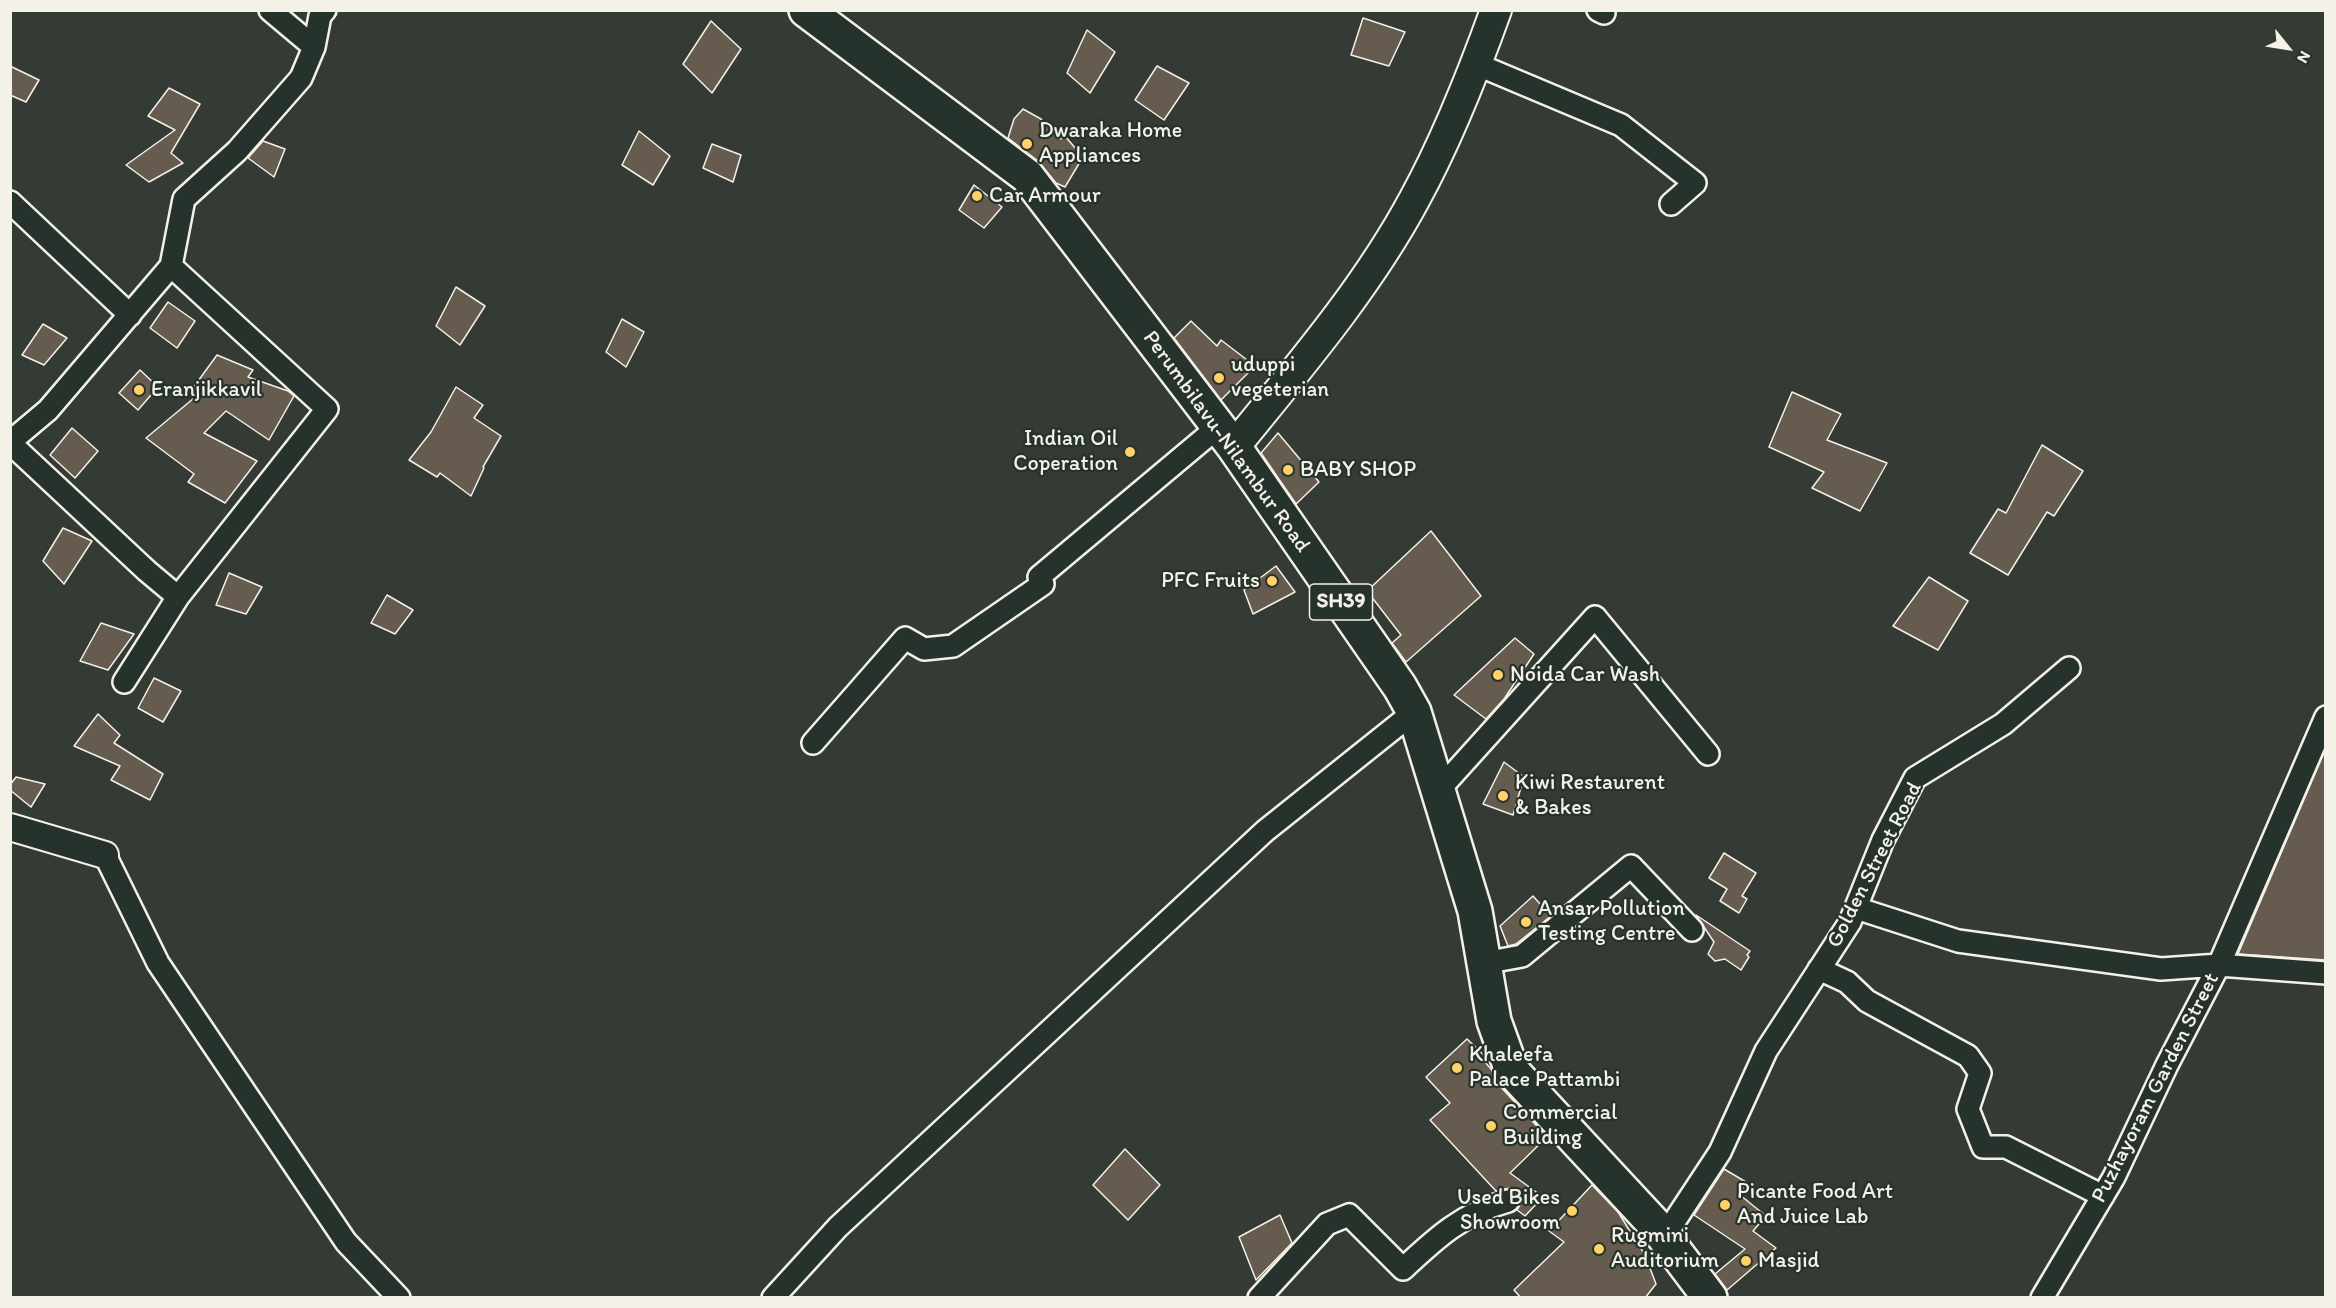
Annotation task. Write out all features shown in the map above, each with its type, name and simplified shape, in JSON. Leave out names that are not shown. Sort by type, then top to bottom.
[{"type":"main road","name":"Perumbilavu-Nilambur Road","points":[[806,10],[1027,176],[1226,437],[1400,687],[1414,712],[1476,911],[1494,1021],[1512,1071],[1664,1237],[1710,1298]]},
{"type":"main road","points":[[1226,437],[1323,338],[1376,262],[1414,200],[1476,64],[1496,10]]},
{"type":"street","points":[[270,10],[314,47]]},
{"type":"street","points":[[178,597],[147,571],[10,442],[48,410],[171,266],[184,199],[237,152],[302,78],[314,47],[320,16],[325,10]]},
{"type":"street","points":[[1599,10],[1604,13],[1605,10]]},
{"type":"street","points":[[1476,64],[1621,125],[1695,183],[1671,204]]},
{"type":"street","points":[[10,202],[130,315]]},
{"type":"street","points":[[124,682],[178,597],[327,409],[171,266]]},
{"type":"street","points":[[813,743],[904,638],[924,649],[953,646],[1043,584],[1039,577],[1226,437]]},
{"type":"street","points":[[1438,791],[1595,617],[1708,754]]},
{"type":"street","name":"Golden Street Road","points":[[1664,1237],[1720,1152],[1766,1051],[1850,922],[1883,840],[1915,778],[2003,724],[2069,668]]},
{"type":"street","points":[[773,1298],[838,1227],[1265,831],[1414,712]]},
{"type":"street","points":[[2325,717],[2219,965],[2325,973]]},
{"type":"street","points":[[10,826],[105,855],[158,963],[346,1242],[399,1298]]},
{"type":"street","points":[[1484,963],[1522,956],[1631,866],[1692,930]]},
{"type":"street","name":"Puzhayoram Garden Street","points":[[1856,908],[1958,941],[2161,969],[2219,965]]},
{"type":"street","name":"Puzhayoram Garden Street","points":[[2042,1298],[2103,1196],[2219,965]]},
{"type":"street","points":[[1819,969],[1847,982],[1867,1001],[1968,1056],[1980,1073],[1968,1109],[1983,1147],[2006,1147],[2103,1196]]},
{"type":"street","points":[[1259,1298],[1327,1224],[1349,1215],[1402,1269],[1446,1229],[1485,1207],[1508,1201]]},
{"type":"building","points":[[1363,18],[1405,32],[1389,66],[1351,55]]},
{"type":"building","points":[[711,21],[741,49],[712,93],[683,64]]},
{"type":"building","points":[[1087,30],[1115,52],[1090,93],[1067,73]]},
{"type":"building","points":[[10,66],[39,80],[26,102],[10,95]]},
{"type":"building","points":[[1157,66],[1189,83],[1164,120],[1135,100]]},
{"type":"building","points":[[169,88],[200,104],[171,153],[183,163],[149,182],[126,165],[175,130],[148,116]]},
{"type":"building","points":[[1023,109],[1041,119],[1061,139],[1064,135],[1083,157],[1065,187],[1056,183],[1038,161],[1008,138],[1014,119]]},
{"type":"building","points":[[639,131],[670,156],[653,185],[622,165]]},
{"type":"building","points":[[263,141],[285,149],[274,177],[248,158]]},
{"type":"building","points":[[712,144],[741,155],[733,182],[703,168]]},
{"type":"building","name":"Car Armour","points":[[974,185],[1002,207],[984,228],[959,210]]},
{"type":"building","points":[[456,287],[485,306],[460,345],[436,326]]},
{"type":"building","points":[[168,302],[195,321],[177,348],[150,328]]},
{"type":"building","points":[[622,319],[644,332],[626,367],[606,352]]},
{"type":"building","name":"uduppi vegeterian","points":[[1191,321],[1217,346],[1221,340],[1255,366],[1221,400],[1174,338]]},
{"type":"building","points":[[43,324],[67,338],[44,365],[22,355]]},
{"type":"building","points":[[217,355],[253,370],[248,377],[288,391],[294,396],[269,440],[226,411],[204,433],[257,461],[225,503],[188,482],[194,474],[146,438],[200,393],[193,388]]},
{"type":"building","name":"Eranjikkavil","points":[[140,370],[158,387],[138,410],[119,393]]},
{"type":"building","points":[[456,387],[483,405],[474,418],[501,436],[483,467],[471,496],[440,473],[437,477],[409,460],[431,432]]},
{"type":"building","points":[[1792,392],[1841,414],[1827,440],[1887,463],[1860,511],[1812,488],[1824,472],[1769,447]]},
{"type":"building","points":[[72,428],[98,451],[75,478],[50,455]]},
{"type":"building","name":"BABY SHOP","points":[[1278,433],[1319,482],[1296,504],[1261,453]]},
{"type":"building","points":[[2042,445],[2083,471],[2054,516],[2047,512],[2008,575],[1970,553],[1998,509],[2006,513]]},
{"type":"building","points":[[63,528],[92,541],[64,584],[43,561]]},
{"type":"building","points":[[1431,531],[1481,596],[1406,662],[1392,643],[1401,635],[1367,591]]},
{"type":"building","name":"PFC Fruits","points":[[1276,566],[1295,592],[1253,614],[1244,590]]},
{"type":"building","points":[[229,573],[262,587],[246,614],[216,605]]},
{"type":"building","points":[[1929,577],[1968,601],[1938,650],[1893,626]]},
{"type":"building","points":[[387,595],[413,610],[395,634],[371,623]]},
{"type":"building","points":[[101,623],[134,634],[108,670],[80,661]]},
{"type":"building","name":"Noida Car Wash","points":[[1515,638],[1534,654],[1504,699],[1486,719],[1454,695]]},
{"type":"building","points":[[154,678],[181,691],[163,722],[138,708]]},
{"type":"building","points":[[98,714],[120,735],[114,743],[163,774],[150,800],[111,780],[120,766],[74,746]]},
{"type":"building","points":[[2325,750],[2325,960],[2238,954],[2241,947]]},
{"type":"building","name":"Kiwi Restaurent & Bakes","points":[[1504,762],[1524,777],[1513,815],[1483,804]]},
{"type":"building","points":[[16,777],[45,784],[31,807],[10,790],[10,785]]},
{"type":"building","points":[[1724,853],[1756,873],[1742,896],[1747,899],[1739,913],[1720,901],[1727,889],[1709,878]]},
{"type":"building","name":"Ansar Pollution Testing Centre","points":[[1533,896],[1551,916],[1516,944],[1508,946],[1500,926]]},
{"type":"building","points":[[1696,915],[1750,951],[1741,970],[1725,959],[1715,961],[1708,954],[1714,942]]},
{"type":"building","name":"Commercial Building","points":[[1467,1039],[1487,1058],[1485,1062],[1498,1084],[1547,1137],[1510,1173],[1543,1197],[1525,1216],[1517,1210],[1521,1203],[1517,1192],[1510,1188],[1496,1191],[1430,1120],[1450,1103],[1426,1077]]},
{"type":"building","points":[[1125,1149],[1160,1185],[1128,1220],[1093,1185]]},
{"type":"building","name":"Picante Food Art And Juice Lab","points":[[1724,1169],[1746,1182],[1740,1195],[1766,1216],[1753,1231],[1776,1248],[1727,1290],[1715,1274],[1745,1249],[1694,1215]]},
{"type":"building","name":"Rugmini Auditorium","points":[[1592,1185],[1618,1212],[1645,1255],[1656,1284],[1645,1298],[1521,1298],[1514,1290],[1564,1242],[1549,1231]]},
{"type":"building","points":[[1280,1215],[1292,1243],[1256,1280],[1239,1237]]},
{"type":"place","name":"Dwaraka Home Appliances","points":[[1027,144]]},
{"type":"place","name":"Car Armour","points":[[977,196]]},
{"type":"place","name":"uduppi vegeterian","points":[[1219,378]]},
{"type":"place","name":"Eranjikkavil","points":[[139,390]]},
{"type":"place","name":"Indian Oil Coperation","points":[[1130,452]]},
{"type":"place","name":"BABY SHOP","points":[[1288,470]]},
{"type":"place","name":"PFC Fruits","points":[[1272,581]]},
{"type":"place","name":"Noida Car Wash","points":[[1498,675]]},
{"type":"place","name":"Kiwi Restaurent & Bakes","points":[[1503,796]]},
{"type":"place","name":"Ansar Pollution Testing Centre","points":[[1526,922]]},
{"type":"place","name":"Khaleefa Palace Pattambi","points":[[1457,1068]]},
{"type":"place","name":"Commercial Building","points":[[1491,1126]]},
{"type":"place","name":"Picante Food Art And Juice Lab","points":[[1725,1205]]},
{"type":"place","name":"Used Bikes Showroom","points":[[1572,1211]]},
{"type":"place","name":"Rugmini Auditorium","points":[[1599,1249]]},
{"type":"place","name":"Masjid","points":[[1746,1261]]}]
